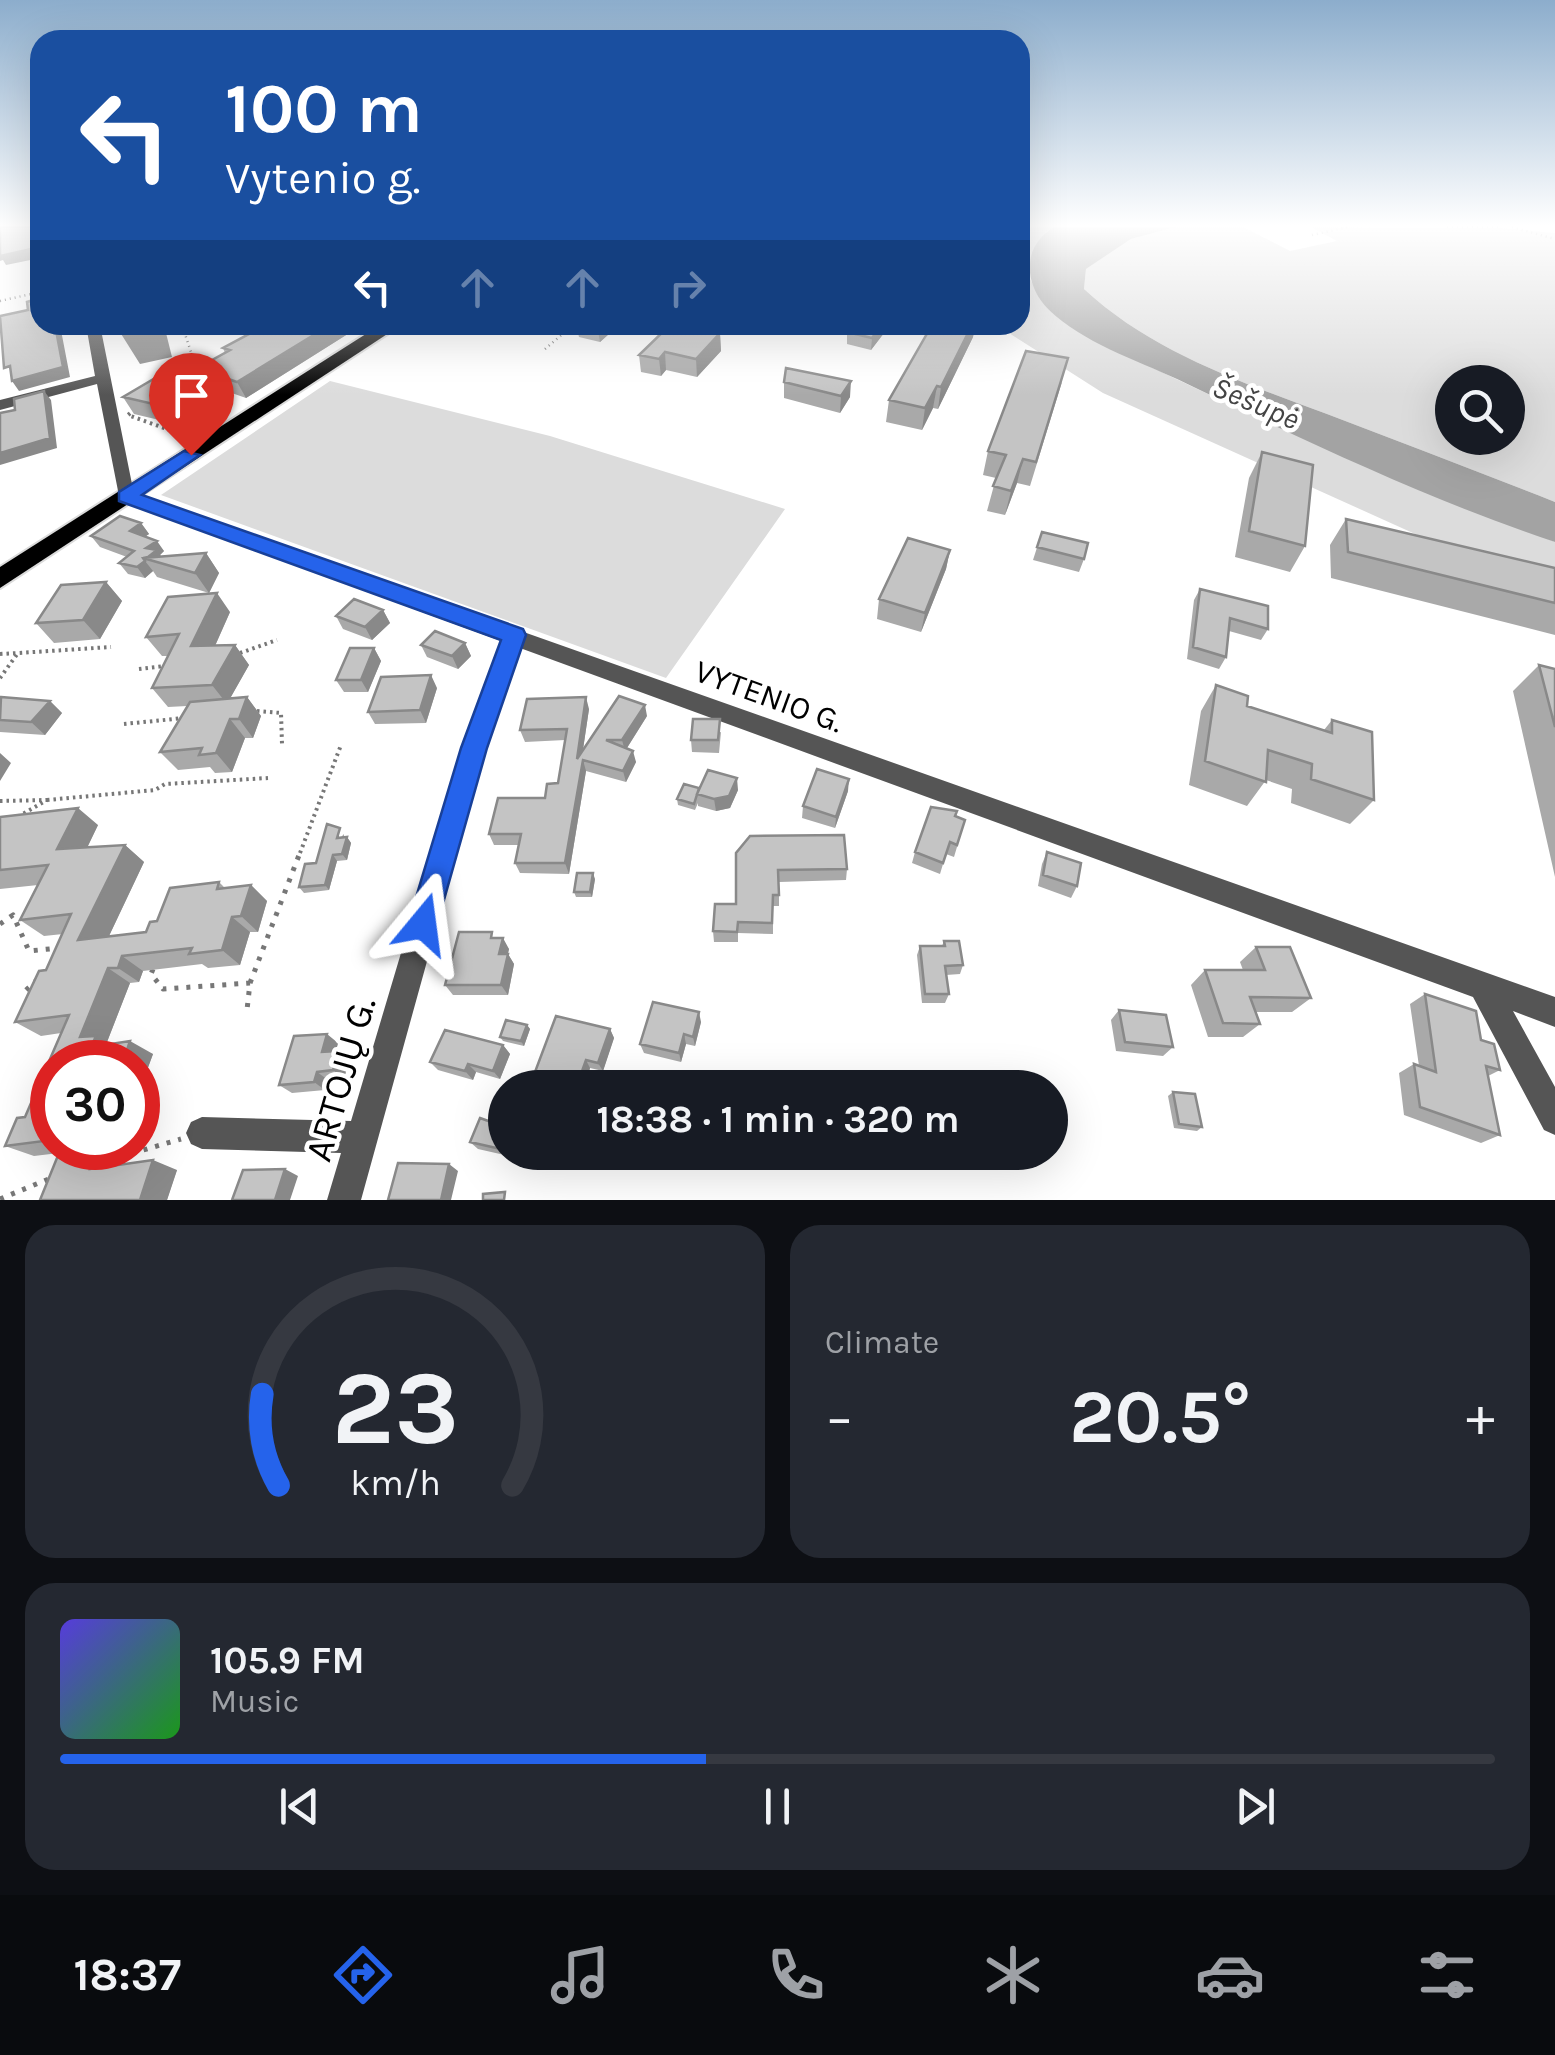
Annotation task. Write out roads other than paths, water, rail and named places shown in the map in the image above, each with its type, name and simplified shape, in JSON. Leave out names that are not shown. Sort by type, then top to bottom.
[{"type":"main road","points":[[0,579],[377,335]]},
{"type":"street","points":[[95,335],[126,497]]},
{"type":"street","points":[[0,405],[104,378]]},
{"type":"street","name":"VYTENIO G.","points":[[126,497],[1555,1012]]},
{"type":"street","name":"ARTOJŲ G.","points":[[344,1200],[474,748],[514,635]]},
{"type":"street","points":[[1483,986],[1555,1119]]},
{"type":"street","points":[[202,1133],[362,1137]]},
{"type":"water","name":"Šešupė","points":[[1033,283],[1085,283],[1084,289],[1110,311],[1199,363],[1555,502],[1555,542],[1363,466],[1110,349],[1062,321]]}]
